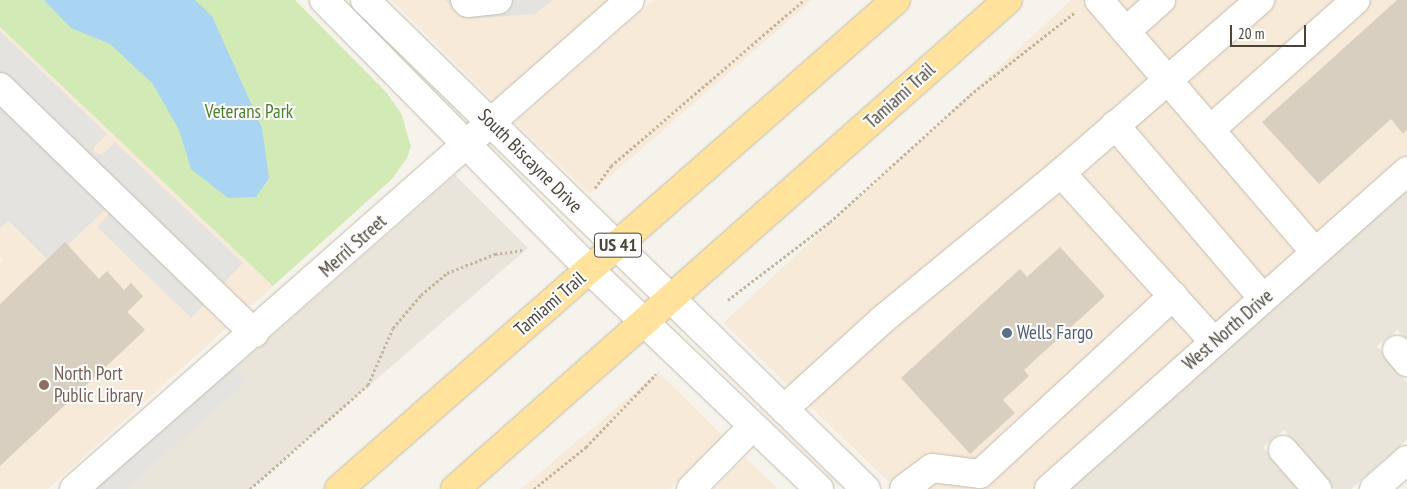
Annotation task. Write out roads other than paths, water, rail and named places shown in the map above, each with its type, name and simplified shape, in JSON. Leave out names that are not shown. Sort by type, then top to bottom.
[{"type":"main road","name":"Tamiami Trail","points":[[339,489],[896,0]]},
{"type":"main road","name":"Tamiami Trail","points":[[455,489],[1008,0]]},
{"type":"street","name":"South Biscayne Drive","points":[[324,0],[468,144],[590,270],[819,489]]},
{"type":"street","name":"South Biscayne Drive","points":[[365,0],[866,489]]},
{"type":"street","points":[[465,0],[468,3],[498,0]]},
{"type":"street","name":"Merril Street","points":[[74,489],[254,333],[630,0]]},
{"type":"street","points":[[1126,31],[1161,0]]},
{"type":"street","points":[[784,409],[882,320],[1060,173],[1260,0]]},
{"type":"street","points":[[1210,130],[1356,0]]},
{"type":"street","points":[[1090,3],[1126,31],[1315,252]]},
{"type":"street","points":[[0,86],[254,333]]},
{"type":"street","points":[[1115,126],[1263,298]]},
{"type":"street","name":"West North Drive","points":[[1049,489],[1407,171]]},
{"type":"street","points":[[1060,173],[1214,342]]},
{"type":"street","points":[[904,489],[932,468],[980,474],[1174,296]]},
{"type":"street","points":[[703,485],[753,426]]},
{"type":"street","points":[[1283,450],[1317,489]]},
{"type":"street","points":[[1374,489],[1407,460]]},
{"type":"water","points":[[44,0],[195,0],[212,16],[262,128],[269,178],[256,197],[228,198],[191,169],[179,130],[153,84],[110,44],[71,28]]},
{"type":"place","name":"Wells Fargo","points":[[1007,333]]},
{"type":"place","name":"North Port Public Library","points":[[44,385]]},
{"type":"park label","name":"Veterans Park","points":[[249,112]]}]
